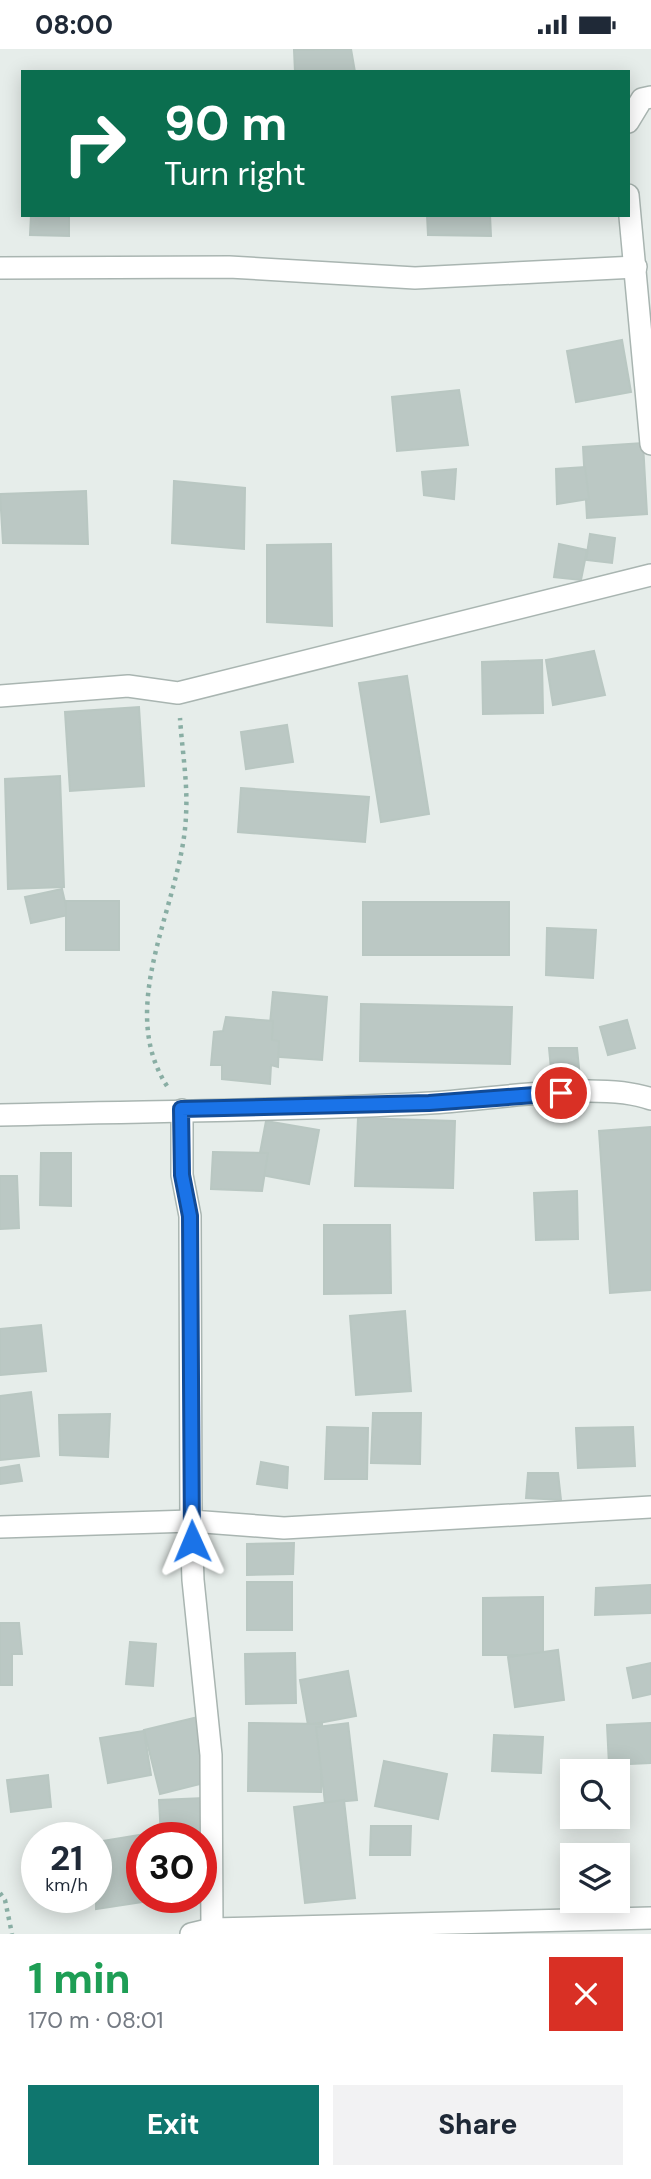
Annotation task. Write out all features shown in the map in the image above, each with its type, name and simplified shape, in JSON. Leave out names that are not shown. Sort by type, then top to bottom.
[{"type":"street","points":[[630,119],[642,99],[651,97]]},
{"type":"street","points":[[630,213],[651,444]]},
{"type":"street","points":[[0,268],[229,267],[415,278],[636,267]]},
{"type":"street","points":[[0,696],[128,686],[178,693],[651,575]]},
{"type":"street","points":[[0,1115],[429,1103],[588,1091],[631,1091],[651,1099]]},
{"type":"street","points":[[181,1109],[182,1175],[190,1216],[193,1580],[211,1755],[212,1929]]},
{"type":"street","points":[[0,1527],[191,1521],[284,1528],[651,1507]]},
{"type":"street","points":[[191,1934],[212,1929],[651,1918]]},
{"type":"path","points":[[178,693],[187,815],[177,879],[150,979],[148,1021],[154,1067],[181,1109]]},
{"type":"path","points":[[0,1893],[5,1900],[12,1934]]},
{"type":"building","points":[[351,49],[355,70],[295,70],[294,50]]},
{"type":"building","points":[[31,217],[69,217],[69,236],[30,235]]},
{"type":"building","points":[[427,217],[490,217],[491,236],[428,235]]},
{"type":"building","points":[[622,340],[631,392],[576,402],[567,351]]},
{"type":"building","points":[[459,390],[468,445],[397,451],[392,397]]},
{"type":"building","points":[[643,443],[647,514],[587,518],[583,447]]},
{"type":"building","points":[[585,467],[589,499],[557,504],[556,469]]},
{"type":"building","points":[[456,469],[454,499],[424,495],[422,472]]},
{"type":"building","points":[[174,481],[245,488],[244,549],[172,543]]},
{"type":"building","points":[[86,491],[88,544],[3,543],[0,494]]},
{"type":"building","points":[[590,534],[615,538],[612,563],[586,560]]},
{"type":"building","points":[[331,544],[332,626],[267,622],[267,545]]},
{"type":"building","points":[[559,544],[587,550],[581,580],[554,577]]},
{"type":"building","points":[[594,651],[605,695],[553,705],[546,660]]},
{"type":"building","points":[[542,660],[543,713],[483,714],[482,662]]},
{"type":"building","points":[[407,676],[429,814],[381,822],[359,683]]},
{"type":"building","points":[[139,707],[144,786],[70,791],[65,712]]},
{"type":"building","points":[[287,725],[293,762],[246,769],[241,732]]},
{"type":"building","points":[[60,776],[64,887],[8,889],[5,779]]},
{"type":"building","points":[[241,788],[369,797],[365,842],[238,832]]},
{"type":"building","points":[[62,889],[68,915],[31,923],[25,897]]},
{"type":"building","points":[[66,901],[119,901],[119,950],[66,950]]},
{"type":"building","points":[[363,902],[509,902],[509,955],[363,955]]},
{"type":"building","points":[[547,928],[596,930],[593,978],[546,975]]},
{"type":"building","points":[[273,992],[327,997],[322,1060],[267,1056]]},
{"type":"building","points":[[361,1004],[512,1007],[510,1064],[360,1061]]},
{"type":"building","points":[[226,1017],[273,1021],[272,1040],[279,1041],[278,1067],[271,1065],[270,1084],[222,1079],[222,1065],[211,1065],[214,1032],[223,1031]]},
{"type":"building","points":[[627,1020],[635,1048],[608,1055],[600,1027]]},
{"type":"building","points":[[549,1048],[577,1048],[580,1078],[552,1080]]},
{"type":"building","points":[[358,1118],[455,1121],[453,1188],[355,1186]]},
{"type":"building","points":[[266,1121],[319,1130],[309,1184],[256,1174]]},
{"type":"building","points":[[651,1127],[651,1290],[610,1293],[599,1131]]},
{"type":"building","points":[[213,1152],[268,1153],[262,1191],[211,1189]]},
{"type":"building","points":[[41,1153],[71,1153],[71,1206],[40,1205]]},
{"type":"building","points":[[0,1176],[17,1176],[19,1228],[0,1229]]},
{"type":"building","points":[[577,1191],[578,1239],[536,1240],[534,1193]]},
{"type":"building","points":[[324,1225],[390,1225],[391,1293],[324,1294]]},
{"type":"building","points":[[405,1311],[411,1391],[356,1395],[350,1316]]},
{"type":"building","points":[[41,1325],[46,1371],[0,1375],[0,1329]]},
{"type":"building","points":[[31,1392],[39,1456],[0,1460],[0,1396]]},
{"type":"building","points":[[373,1413],[421,1413],[420,1464],[371,1463]]},
{"type":"building","points":[[110,1414],[108,1457],[60,1455],[59,1415]]},
{"type":"building","points":[[327,1427],[368,1428],[367,1479],[325,1479]]},
{"type":"building","points":[[633,1427],[635,1466],[578,1468],[576,1428]]},
{"type":"building","points":[[261,1462],[288,1467],[287,1488],[257,1484]]},
{"type":"building","points":[[19,1465],[22,1481],[0,1484],[0,1468]]},
{"type":"building","points":[[528,1473],[558,1473],[561,1500],[526,1498]]},
{"type":"building","points":[[294,1543],[293,1574],[247,1575],[247,1544]]},
{"type":"building","points":[[247,1582],[292,1582],[292,1630],[247,1630]]},
{"type":"building","points":[[651,1585],[651,1613],[595,1615],[596,1588]]},
{"type":"building","points":[[543,1597],[543,1655],[483,1655],[483,1598]]},
{"type":"building","points":[[0,1623],[19,1623],[22,1654],[12,1654],[12,1685],[0,1685]]},
{"type":"building","points":[[130,1642],[156,1644],[153,1686],[126,1684]]},
{"type":"building","points":[[558,1650],[564,1700],[515,1707],[508,1657]]},
{"type":"building","points":[[295,1653],[296,1703],[246,1704],[245,1654]]},
{"type":"building","points":[[651,1663],[651,1694],[633,1698],[627,1668]]},
{"type":"building","points":[[348,1671],[356,1716],[308,1725],[300,1680]]},
{"type":"building","points":[[198,1717],[208,1782],[160,1794],[144,1730]]},
{"type":"building","points":[[249,1723],[322,1724],[321,1792],[248,1791]]},
{"type":"building","points":[[348,1723],[357,1800],[325,1803],[316,1727]]},
{"type":"building","points":[[651,1723],[651,1763],[630,1764],[630,1759],[609,1759],[607,1725]]},
{"type":"building","points":[[144,1731],[151,1775],[108,1783],[100,1738]]},
{"type":"building","points":[[494,1735],[543,1737],[541,1773],[492,1771]]},
{"type":"building","points":[[384,1761],[447,1774],[438,1819],[375,1806]]},
{"type":"building","points":[[48,1775],[51,1807],[11,1812],[7,1780]]},
{"type":"building","points":[[204,1798],[205,1822],[160,1822],[159,1800]]},
{"type":"building","points":[[344,1800],[355,1898],[305,1903],[294,1807]]},
{"type":"building","points":[[371,1826],[411,1826],[410,1855],[370,1855]]},
{"type":"building","points":[[126,1837],[126,1904],[112,1907],[112,1839]]},
{"type":"route","points":[[192,1541],[190,1216],[182,1175],[181,1109],[429,1103],[561,1093]]}]
